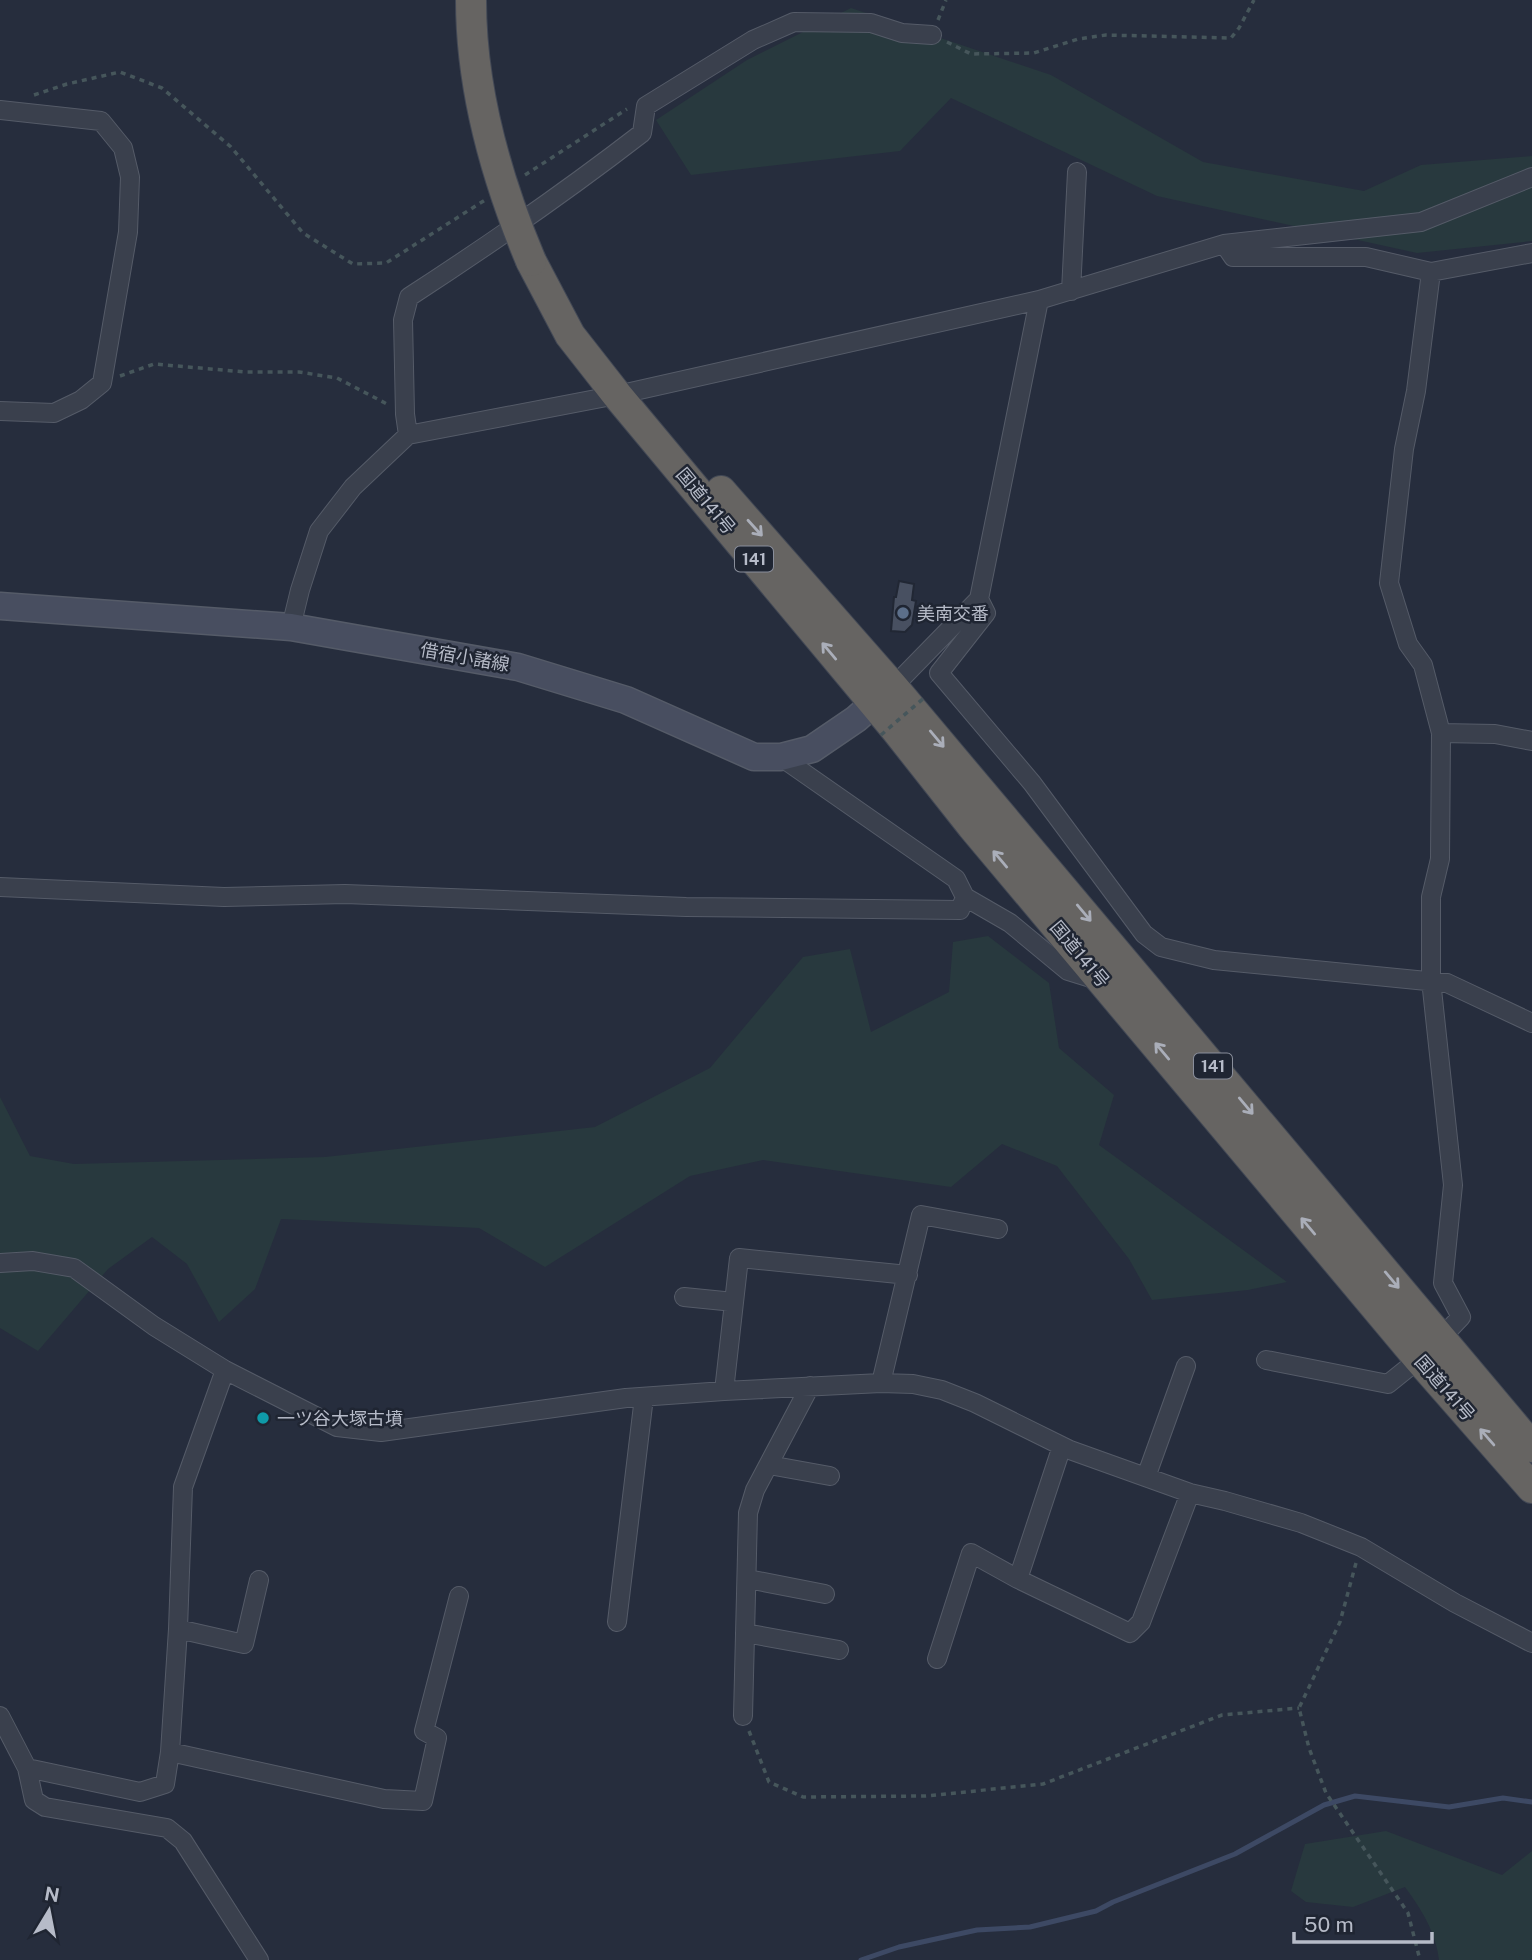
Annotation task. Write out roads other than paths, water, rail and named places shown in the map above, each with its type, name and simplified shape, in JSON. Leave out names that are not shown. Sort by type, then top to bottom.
[{"type":"highway","name":"国道141号","points":[[471,0],[479,97],[490,148],[508,207],[531,261],[570,335],[626,405],[671,437],[761,534],[1103,982],[1419,1359],[1530,1482]]},
{"type":"highway","name":"国道141号","points":[[883,695],[1441,1338],[1532,1447]]},
{"type":"main road","name":"借宿小諸線","points":[[0,606],[292,627],[518,667],[626,700],[754,757],[781,757],[812,749],[856,719],[883,695]]},
{"type":"street","points":[[408,435],[403,320],[409,298],[569,189],[642,133],[646,106],[753,40],[794,22],[872,23],[902,33],[932,35]]},
{"type":"street","points":[[0,110],[102,121],[123,148],[130,177],[128,232],[102,383],[81,400],[54,413],[0,411]]},
{"type":"street","points":[[1071,291],[1077,172]]},
{"type":"street","points":[[292,627],[300,590],[319,531],[353,487],[408,435],[626,405],[1039,300],[1224,244],[1421,222],[1532,177]]},
{"type":"street","points":[[1224,244],[1233,257],[1366,257],[1431,272],[1532,253]]},
{"type":"street","points":[[1431,272],[1416,391],[1404,449],[1389,583],[1408,644],[1423,665],[1441,733],[1440,859],[1431,897],[1431,980],[1453,1185],[1444,1283],[1461,1317],[1441,1338]]},
{"type":"street","points":[[883,695],[979,599],[1039,300]]},
{"type":"street","points":[[979,599],[986,613],[939,673],[1032,783],[1144,934],[1161,947],[1214,960],[1447,983],[1532,1023]]},
{"type":"street","points":[[1441,733],[1495,734],[1532,741]]},
{"type":"street","points":[[781,757],[956,879],[965,897],[1010,923],[1068,971],[1103,982]]},
{"type":"street","points":[[0,887],[225,897],[345,894],[700,907],[960,910],[965,897]]},
{"type":"street","points":[[881,1383],[921,1215],[998,1229]]},
{"type":"street","points":[[724,1391],[739,1258],[908,1275]]},
{"type":"street","points":[[0,1263],[33,1261],[74,1268],[154,1326],[225,1370],[337,1427],[381,1432],[559,1406],[724,1391],[881,1383],[913,1384],[942,1390],[975,1402],[1062,1446],[1190,1493],[1301,1523],[1361,1548],[1532,1643]]},
{"type":"street","points":[[684,1297],[734,1302]]},
{"type":"street","points":[[1265,1360],[1388,1384],[1419,1359]]},
{"type":"street","points":[[1146,1477],[1186,1366]]},
{"type":"street","points":[[27,1768],[140,1792],[165,1784],[170,1752],[178,1629],[183,1487],[225,1370]]},
{"type":"street","points":[[743,1716],[748,1513],[755,1490],[810,1387]]},
{"type":"street","points":[[617,1622],[644,1398]]},
{"type":"street","points":[[1018,1579],[1062,1446]]},
{"type":"street","points":[[769,1465],[830,1476]]},
{"type":"street","points":[[937,1659],[971,1553],[1018,1579],[1130,1633],[1141,1622],[1190,1493]]},
{"type":"street","points":[[748,1579],[825,1594]]},
{"type":"street","points":[[178,1629],[244,1644],[258,1580]]},
{"type":"street","points":[[170,1752],[384,1799],[423,1801],[437,1738],[424,1731],[459,1597]]},
{"type":"street","points":[[745,1633],[839,1650]]},
{"type":"street","points":[[0,1717],[27,1768],[34,1800],[45,1807],[167,1828],[183,1842],[259,1960]]},
{"type":"waterway","points":[[861,1960],[899,1947],[977,1930],[1030,1927],[1096,1911],[1235,1854],[1324,1805],[1355,1796],[1449,1807],[1503,1798],[1532,1802]]},
{"type":"place","name":"美南交番","points":[[903,613]]},
{"type":"place","name":"一ツ谷大塚古墳","points":[[263,1418]]}]
